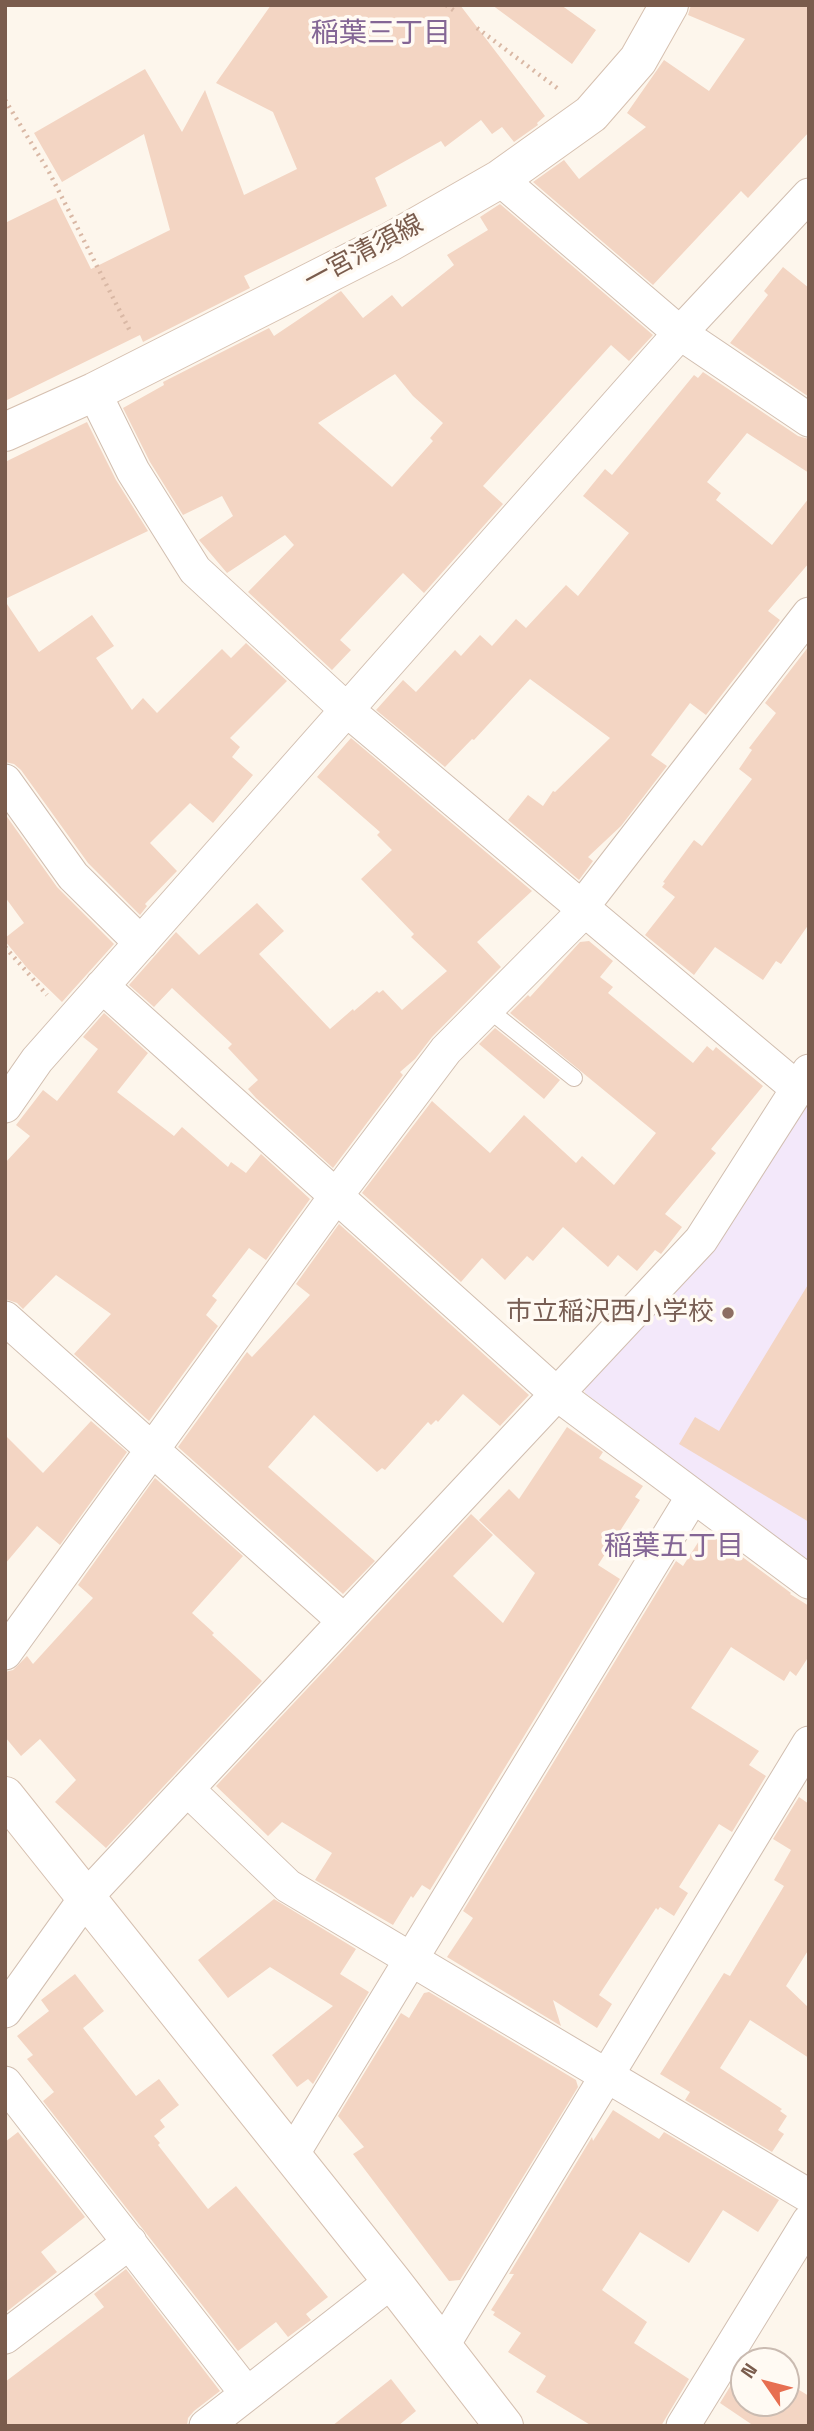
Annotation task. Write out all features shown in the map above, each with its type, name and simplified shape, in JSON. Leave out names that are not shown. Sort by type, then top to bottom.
[{"type":"main road","name":"一宮清須線","points":[[5,432],[94,392],[390,242],[500,178],[590,114],[638,60],[669,5]]},
{"type":"main road","points":[[5,1796],[443,2345],[504,2426]]},
{"type":"street","points":[[500,178],[680,333],[809,420]]},
{"type":"street","points":[[5,1106],[37,1060],[102,986],[680,333],[809,195]]},
{"type":"street","points":[[5,2011],[87,1896],[701,1240],[803,1080],[584,909],[347,710],[195,570],[133,471],[94,392]]},
{"type":"street","points":[[5,1653],[336,1196],[446,1050],[584,909],[809,614]]},
{"type":"street","points":[[5,781],[72,876],[141,943]]},
{"type":"street","points":[[102,986],[557,1394],[809,1582]]},
{"type":"street","points":[[5,1318],[344,1621]]},
{"type":"street","points":[[292,2155],[693,1496]]},
{"type":"street","points":[[443,2345],[809,1743]]},
{"type":"street","points":[[187,1789],[288,1885],[808,2200],[683,2426]]},
{"type":"street","points":[[5,2083],[247,2394]]},
{"type":"street","points":[[5,2337],[130,2242]]},
{"type":"street","points":[[206,2426],[392,2281]]},
{"type":"lane","points":[[488,1009],[574,1078]]},
{"type":"path","points":[[446,5],[456,12]]},
{"type":"path","points":[[477,28],[590,114]]},
{"type":"path","points":[[5,100],[49,172],[147,365]]},
{"type":"path","points":[[5,947],[72,1021]]},
{"type":"shaded area","name":"市立稲沢西小学校","points":[[809,1095],[809,1562],[585,1393],[584,1382]]},
{"type":"building","points":[[271,5],[460,5],[545,116],[538,125],[514,142],[502,127],[492,134],[481,120],[445,147],[441,141],[375,178],[387,206],[244,276],[250,288],[143,342],[140,335],[5,401],[5,223],[56,198],[91,269],[170,230],[144,134],[62,182],[34,133],[145,69],[182,132],[205,90],[244,195],[297,169],[273,112],[216,83]]},
{"type":"building","points":[[492,5],[561,5],[596,30],[572,64]]},
{"type":"building","points":[[691,5],[809,5],[809,132],[748,198],[741,191],[653,285],[533,182],[564,160],[579,179],[646,127],[627,113],[664,60],[709,91],[745,39],[688,15]]},
{"type":"building","points":[[500,204],[653,335],[629,361],[611,345],[483,486],[503,504],[424,593],[403,573],[340,640],[351,650],[332,670],[248,592],[294,545],[285,535],[227,573],[199,540],[233,516],[222,496],[183,515],[150,462],[123,408],[164,385],[163,382],[269,328],[274,336],[341,291],[363,318],[392,295],[402,307],[454,265],[447,255],[488,230],[480,217]],"holes":[[[395,374],[413,396],[443,423],[430,438],[433,441],[392,487],[318,423]]]},
{"type":"building","points":[[783,267],[809,288],[809,397],[730,343],[768,295],[764,291]]},
{"type":"building","points":[[703,372],[798,436],[809,439],[809,473],[747,433],[707,482],[721,493],[716,500],[772,545],[809,498],[809,563],[768,611],[780,620],[706,715],[690,703],[651,755],[667,766],[621,826],[588,857],[593,861],[579,880],[508,820],[528,795],[543,806],[553,791],[610,738],[530,679],[474,740],[445,767],[376,710],[403,680],[416,692],[455,650],[461,656],[480,635],[492,646],[516,619],[526,628],[566,585],[578,596],[629,533],[583,496],[605,469],[612,475],[694,375],[698,378]]},
{"type":"building","points":[[87,422],[116,480],[148,531],[5,599],[5,462]]},
{"type":"building","points":[[5,601],[39,652],[92,615],[114,646],[96,658],[132,710],[143,698],[157,713],[222,649],[231,658],[246,643],[287,681],[230,738],[240,747],[232,757],[253,775],[213,823],[190,803],[150,843],[177,871],[145,904],[147,906],[140,915],[88,863],[21,770],[14,764],[5,762]]},
{"type":"building","points":[[809,646],[809,924],[781,964],[776,961],[763,980],[715,947],[694,975],[645,935],[675,897],[662,887],[665,883],[663,882],[694,840],[702,846],[752,779],[739,769],[752,750],[749,748],[776,713],[765,703]]},
{"type":"building","points":[[351,738],[532,891],[477,942],[501,967],[400,1072],[403,1075],[333,1168],[256,1098],[248,1089],[258,1080],[228,1048],[232,1044],[172,988],[154,1007],[129,985],[176,932],[199,955],[257,903],[284,931],[259,954],[330,1029],[377,991],[379,993],[383,990],[402,1010],[447,971],[411,937],[414,934],[361,879],[392,850],[377,835],[380,832],[317,777]]},
{"type":"building","points":[[5,814],[57,887],[114,944],[62,1002],[28,969],[5,941],[5,938],[24,923],[5,897]]},
{"type":"building","points":[[589,941],[613,961],[600,977],[613,987],[608,993],[693,1063],[707,1046],[713,1051],[716,1047],[763,1086],[711,1149],[716,1153],[665,1214],[682,1227],[661,1254],[655,1250],[637,1271],[618,1255],[608,1267],[563,1227],[533,1261],[527,1256],[505,1280],[482,1258],[461,1282],[362,1193],[432,1101],[490,1153],[524,1115],[576,1163],[582,1156],[614,1185],[656,1133],[510,1013],[528,995],[530,997],[580,942]]},
{"type":"building","points":[[104,1013],[148,1053],[117,1092],[174,1136],[182,1127],[228,1167],[231,1162],[246,1173],[261,1154],[310,1199],[266,1260],[249,1248],[212,1296],[217,1300],[206,1315],[218,1326],[149,1421],[74,1354],[111,1314],[56,1275],[23,1309],[17,1303],[5,1299],[5,1163],[30,1136],[16,1125],[43,1090],[57,1101],[98,1049],[83,1037]]},
{"type":"building","points":[[495,1028],[560,1080],[544,1099],[479,1044]]},
{"type":"building","points":[[339,1224],[529,1395],[500,1426],[463,1394],[438,1422],[436,1420],[431,1425],[428,1422],[385,1470],[382,1468],[377,1472],[314,1415],[268,1467],[375,1561],[343,1594],[178,1447],[247,1352],[252,1357],[310,1295],[296,1284]]},
{"type":"building","points":[[809,1283],[809,1522],[679,1444],[695,1417],[719,1431]]},
{"type":"building","points":[[91,1421],[127,1452],[60,1545],[37,1526],[5,1564],[5,1435],[43,1473]]},
{"type":"building","points":[[567,1427],[603,1452],[599,1458],[643,1486],[635,1497],[640,1500],[598,1565],[620,1579],[430,1890],[422,1885],[413,1898],[411,1896],[393,1925],[315,1880],[332,1853],[282,1822],[268,1836],[216,1786],[471,1514],[493,1535],[453,1576],[503,1623],[535,1573],[479,1520],[509,1489],[519,1499]]},
{"type":"building","points":[[155,1478],[243,1556],[192,1613],[262,1681],[106,1848],[55,1802],[76,1780],[40,1739],[21,1756],[5,1737],[5,1672],[13,1670],[27,1656],[33,1664],[93,1598],[78,1585]]},
{"type":"building","points":[[706,1530],[809,1606],[809,1656],[796,1676],[790,1671],[784,1681],[731,1647],[691,1708],[759,1751],[749,1765],[766,1776],[732,1832],[719,1824],[679,1887],[688,1893],[674,1916],[660,1907],[658,1910],[656,1908],[599,1995],[612,2004],[597,2028],[553,2000],[561,2026],[447,1957],[473,1918],[463,1911],[676,1561],[683,1566]]},
{"type":"building","points":[[799,1797],[809,1804],[809,1949],[786,1986],[809,2008],[809,2058],[750,2020],[720,2068],[782,2109],[780,2111],[787,2116],[778,2130],[784,2134],[772,2152],[685,2100],[690,2092],[660,2074],[724,1973],[730,1976],[784,1886],[774,1880],[791,1850],[773,1839]]},
{"type":"building","points":[[274,1899],[356,1949],[340,1974],[369,1992],[313,2084],[308,2079],[297,2087],[272,2055],[333,2006],[270,1967],[228,1998],[198,1960]]},
{"type":"building","points":[[75,1974],[104,2011],[83,2028],[136,2096],[159,2079],[179,2105],[160,2120],[165,2127],[154,2136],[160,2143],[158,2145],[208,2209],[236,2186],[328,2297],[306,2314],[311,2320],[288,2337],[276,2322],[238,2351],[43,2101],[54,2092],[27,2059],[33,2055],[17,2036],[49,2011],[41,2000]]},
{"type":"building","points":[[429,1992],[576,2080],[578,2087],[460,2280],[449,2281],[353,2154],[364,2147],[338,2116],[401,2013],[409,2018],[424,1993]]},
{"type":"building","points":[[613,2110],[659,2139],[664,2132],[779,2200],[758,2232],[723,2210],[689,2263],[640,2232],[602,2290],[647,2322],[634,2343],[689,2379],[661,2426],[592,2426],[536,2392],[546,2376],[508,2352],[521,2333],[493,2315],[495,2312],[491,2310],[514,2274],[509,2274],[592,2137],[593,2141]]},
{"type":"building","points":[[18,2132],[85,2217],[41,2252],[57,2272],[5,2313],[5,2142]]},
{"type":"building","points":[[126,2269],[220,2391],[194,2411],[188,2418],[187,2426],[5,2426],[5,2382],[104,2307],[94,2294]]},
{"type":"building","points":[[391,2379],[416,2411],[398,2426],[332,2426]]},
{"type":"building","points":[[730,2387],[730,2410],[720,2403]]},
{"type":"building","points":[[800,2391],[809,2396],[809,2426],[754,2426],[741,2417],[800,2417]]},
{"type":"place","name":"市立稲沢西小学校","points":[[728,1313]]},
{"type":"district","name":"稲葉三丁目","points":[[381,34]]},
{"type":"district","name":"稲葉五丁目","points":[[674,1547]]}]
